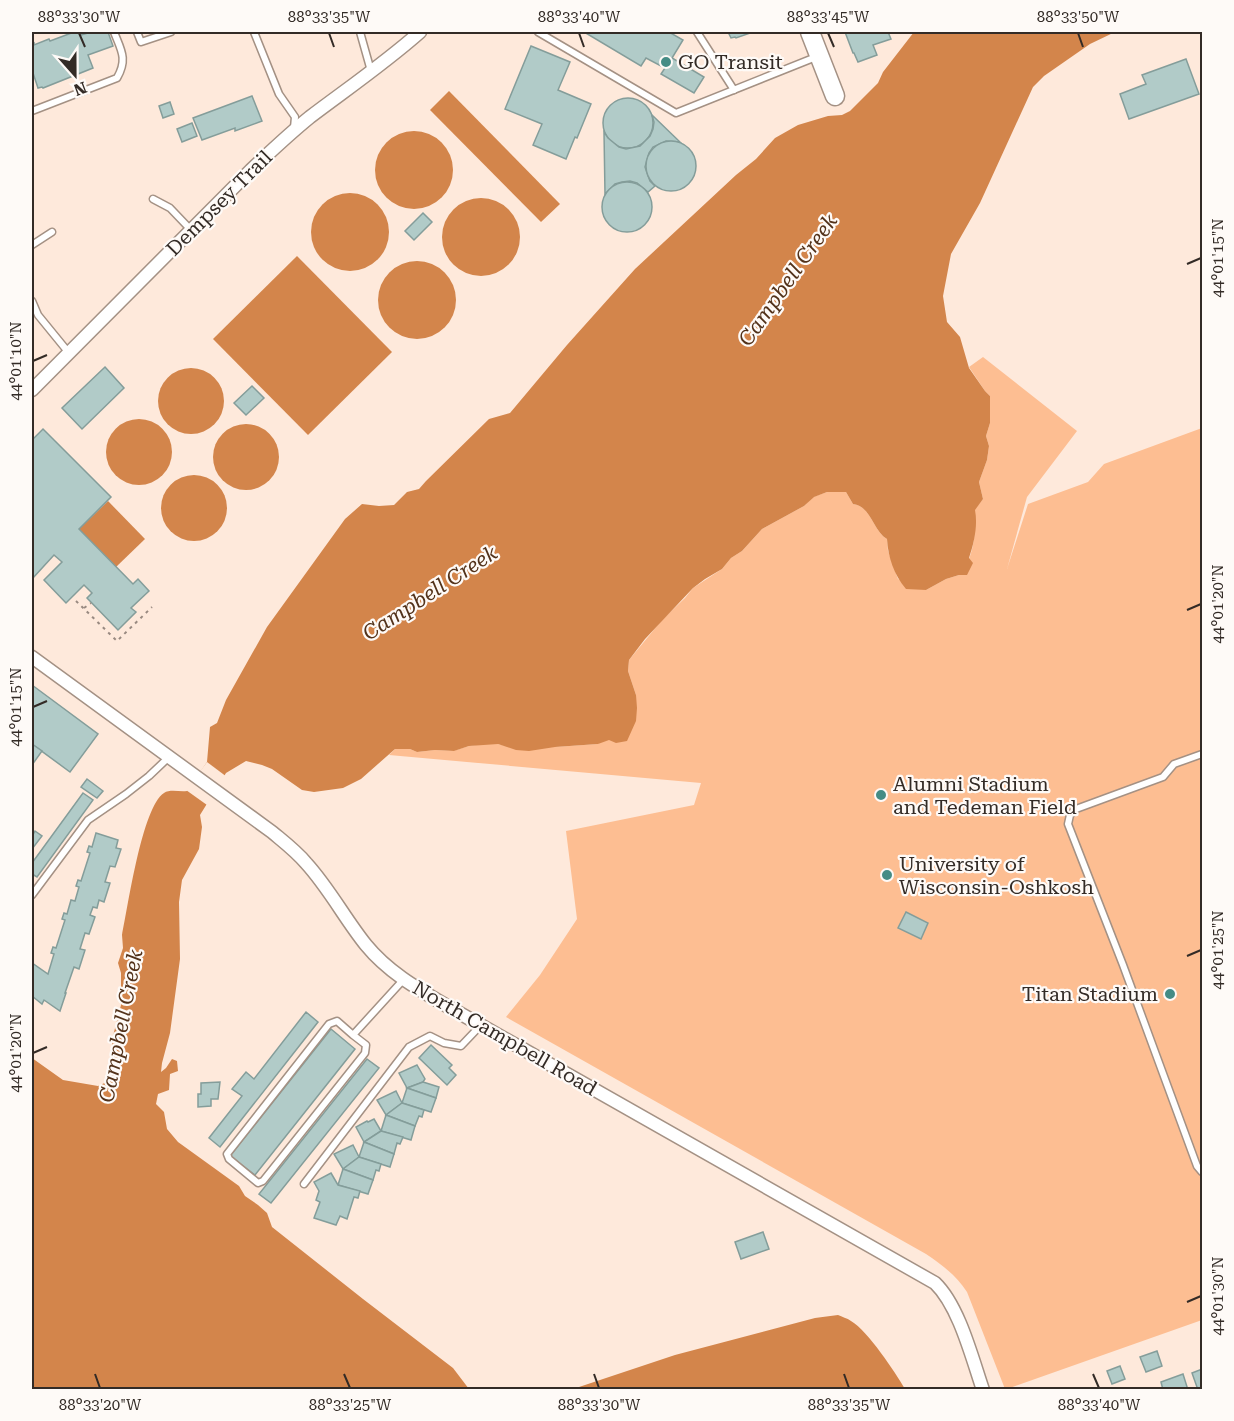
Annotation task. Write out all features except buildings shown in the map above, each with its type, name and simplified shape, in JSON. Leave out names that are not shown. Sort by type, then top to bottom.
[{"type":"street","name":"Dempsey Trail","points":[[32,390],[251,170],[293,131],[420,32]]},
{"type":"street","points":[[810,32],[835,96]]},
{"type":"street","name":"North Campbell Road","points":[[32,657],[272,832],[306,863],[377,957],[418,989],[935,1283],[946,1295],[957,1317],[983,1389]]},
{"type":"lane","points":[[32,111],[117,78],[123,68],[124,56],[114,32]]},
{"type":"lane","points":[[138,32],[141,42],[171,32]]},
{"type":"lane","points":[[254,32],[279,94],[295,117],[293,131]]},
{"type":"lane","points":[[360,32],[371,71]]},
{"type":"lane","points":[[538,32],[676,113],[819,56]]},
{"type":"lane","points":[[697,32],[734,90]]},
{"type":"lane","points":[[153,199],[170,208],[191,231]]},
{"type":"lane","points":[[32,245],[52,232]]},
{"type":"lane","points":[[32,301],[38,315],[69,353]]},
{"type":"lane","points":[[1203,754],[1174,764],[1163,777],[1076,809],[1070,815],[1068,824],[1197,1166],[1203,1172]]},
{"type":"lane","points":[[32,895],[88,820],[126,794],[169,757]]},
{"type":"lane","points":[[354,1035],[404,979]]},
{"type":"lane","points":[[337,1021],[354,1035],[366,1046],[365,1053],[263,1181],[258,1183],[227,1154],[329,1024],[337,1021]]},
{"type":"lane","points":[[304,1184],[409,1047],[430,1036],[444,1043],[461,1046],[481,1025]]},
{"type":"path","points":[[76,600],[117,641],[152,607]]},
{"type":"path","points":[[84,608],[91,603]]},
{"type":"shaded area","name":"University of Wisconsin-Oshkosh","points":[[983,357],[1077,431],[1027,497],[1007,569],[1028,504],[1088,482],[1104,464],[1202,428],[1202,1320],[1007,1389],[1005,1389],[967,1292],[938,1262],[506,1017],[540,975],[577,919],[566,831],[694,805],[701,783],[389,755],[395,749],[410,749],[417,752],[453,751],[484,744],[555,747],[598,744],[636,695],[628,671],[629,660],[662,620],[693,588],[722,569],[731,558],[742,551],[762,529],[804,506],[813,497],[827,492],[846,492],[853,504],[864,509],[887,539],[888,551],[898,579],[926,590],[959,575],[969,559],[972,548],[975,528],[974,510],[983,499],[979,482],[987,460],[989,446],[986,436],[990,423],[990,396],[969,367]]},
{"type":"water","name":"Campbell Creek","points":[[914,32],[1115,32],[1090,44],[1044,76],[1033,87],[980,203],[951,254],[943,296],[947,322],[960,337],[969,368],[990,396],[990,423],[986,436],[989,446],[987,460],[979,482],[983,499],[975,510],[975,534],[969,558],[973,563],[967,575],[946,579],[926,590],[906,589],[892,566],[887,539],[864,509],[853,504],[846,492],[827,492],[814,497],[804,506],[762,529],[722,569],[693,588],[645,639],[629,660],[628,671],[636,695],[637,708],[636,721],[627,741],[616,743],[609,740],[598,744],[529,751],[516,750],[498,744],[469,746],[454,751],[417,752],[410,749],[395,749],[361,779],[343,788],[314,792],[302,790],[272,769],[246,761],[226,773],[200,815],[202,827],[199,849],[182,880],[179,902],[180,959],[170,1033],[161,1072],[172,1059],[177,1061],[178,1071],[170,1074],[169,1090],[158,1094],[156,1104],[164,1112],[167,1129],[178,1142],[239,1186],[245,1196],[267,1213],[272,1227],[453,1368],[469,1389],[32,1389],[32,1058],[63,1080],[98,1086],[109,1081],[113,1036],[121,1005],[121,973],[118,963],[123,948],[122,935],[137,859],[149,817],[156,802],[164,793],[187,791],[207,762],[210,727],[217,723],[226,700],[267,627],[345,519],[362,504],[394,505],[407,492],[419,489],[489,419],[510,413],[635,269],[756,159],[775,138],[798,125],[850,111],[878,83],[883,72]]},
{"type":"water","points":[[449,91],[560,204],[541,222],[430,110]]},
{"type":"water","points":[[414,131],[429,134],[446,148],[453,170],[450,185],[436,202],[414,209],[399,206],[382,192],[375,170],[378,155],[392,138]]},
{"type":"water","points":[[350,193],[365,196],[377,205],[386,217],[389,232],[386,247],[377,259],[365,268],[350,271],[335,268],[323,259],[314,247],[311,232],[314,217],[323,205],[335,196]]},
{"type":"water","points":[[481,198],[496,201],[508,210],[517,222],[520,237],[517,252],[508,264],[496,273],[481,276],[466,273],[454,264],[445,252],[442,237],[445,222],[454,210],[466,201]]},
{"type":"water","points":[[297,256],[392,352],[308,435],[213,339]]},
{"type":"water","points":[[417,261],[432,264],[449,278],[456,300],[453,315],[439,332],[417,339],[402,336],[385,322],[378,300],[381,285],[395,268]]},
{"type":"water","points":[[191,368],[204,371],[214,378],[221,388],[224,401],[221,414],[214,424],[204,431],[191,434],[178,431],[168,424],[161,414],[158,401],[161,388],[168,378],[178,371]]},
{"type":"water","points":[[139,419],[152,422],[162,429],[169,439],[172,452],[169,465],[162,475],[152,482],[139,485],[126,482],[116,475],[109,465],[106,452],[109,439],[116,429],[126,422]]},
{"type":"water","points":[[246,424],[259,427],[269,434],[276,444],[279,457],[276,470],[269,480],[259,487],[246,490],[233,487],[223,480],[216,470],[213,457],[216,444],[223,434],[233,427]]},
{"type":"water","points":[[194,475],[207,478],[217,485],[224,495],[227,508],[224,521],[217,531],[207,538],[194,541],[181,538],[171,531],[164,521],[161,508],[164,495],[171,485],[181,478]]},
{"type":"water","points":[[108,501],[145,539],[116,567],[79,529]]},
{"type":"water","points":[[838,1315],[851,1321],[865,1333],[905,1389],[573,1389],[675,1355],[815,1318]]},
{"type":"pier","points":[[207,762],[227,777],[207,805],[186,790]]},
{"type":"place","name":"GO Transit","points":[[666,62]]},
{"type":"place","name":"Alumni Stadium and Tedeman Field","points":[[881,795]]},
{"type":"place","name":"University of Wisconsin-Oshkosh","points":[[887,875]]},
{"type":"place","name":"Titan Stadium","points":[[1170,994]]}]
